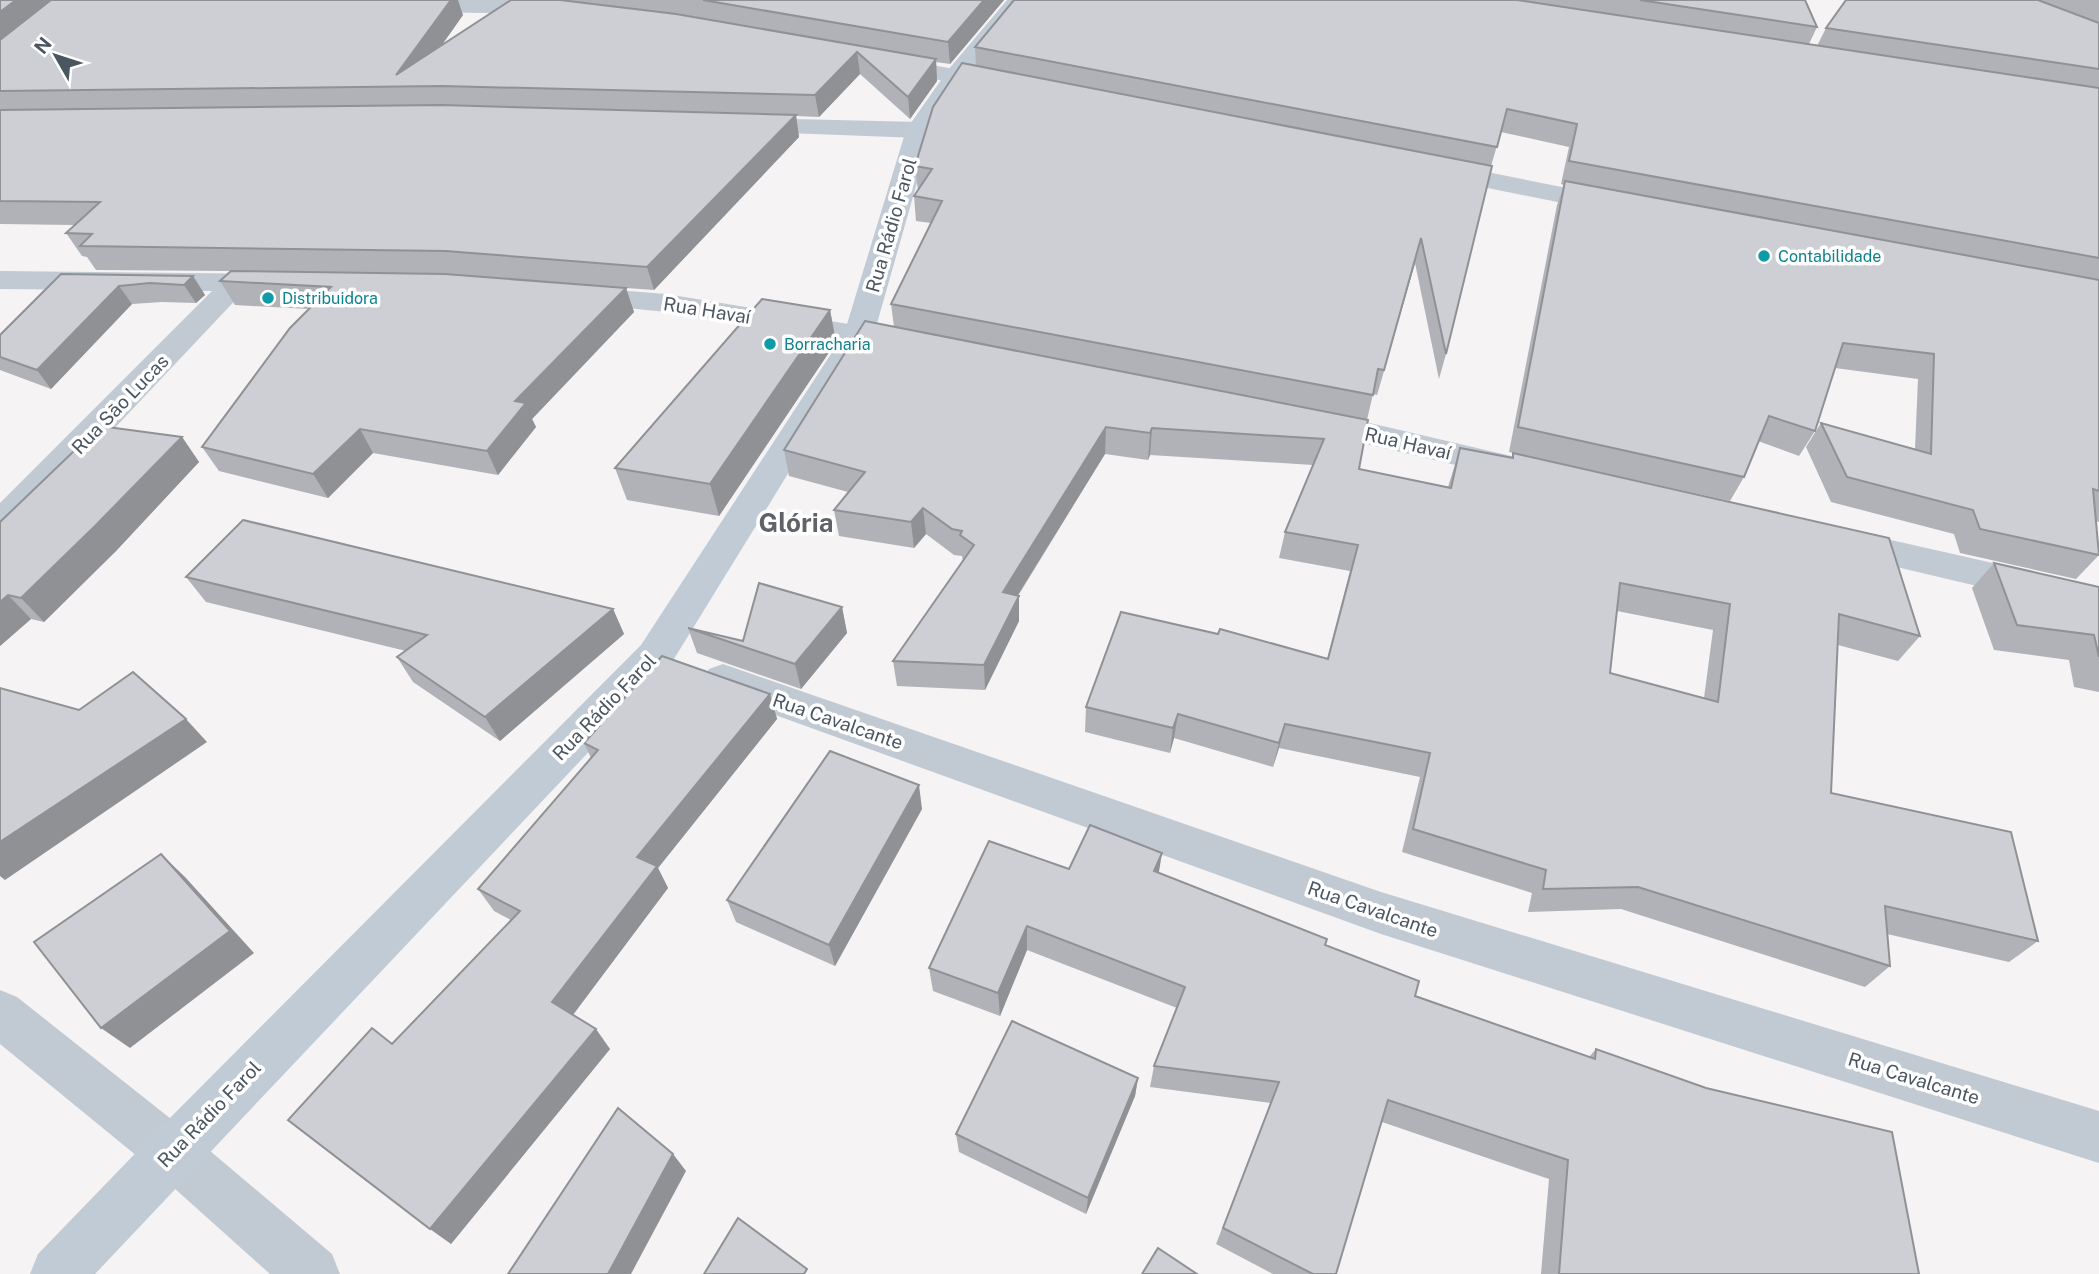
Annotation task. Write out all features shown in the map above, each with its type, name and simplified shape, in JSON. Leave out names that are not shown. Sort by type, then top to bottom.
[{"type":"street","name":"Rua Rádio Farol","points":[[58,1274],[172,1152],[655,656],[859,334],[919,130],[956,75],[1019,0]]},
{"type":"street","points":[[388,5],[522,6],[571,11]]},
{"type":"street","points":[[861,58],[1024,89]]},
{"type":"street","points":[[727,125],[919,130]]},
{"type":"street","points":[[1416,166],[1633,209]]},
{"type":"street","points":[[0,280],[305,283]]},
{"type":"street","name":"Rua São Lucas","points":[[0,523],[47,480],[237,282]]},
{"type":"street","name":"Rua Havaí","points":[[548,293],[666,303],[926,347]]},
{"type":"street","name":"Rua Havaí","points":[[1289,417],[1532,471]]},
{"type":"street","points":[[1816,536],[2099,601]]},
{"type":"street","name":"Rua Cavalcante","points":[[655,656],[1381,913],[2099,1137]]},
{"type":"street","points":[[0,1013],[172,1152],[312,1274]]},
{"type":"building","points":[[0,0],[16,0],[0,12]]},
{"type":"building","points":[[51,0],[451,0],[396,75],[511,0],[560,0],[676,14],[936,59],[908,97],[857,52],[815,95],[442,86],[0,91],[0,40]]},
{"type":"building","points":[[703,0],[984,0],[948,42]]},
{"type":"building","points":[[1014,0],[1517,0],[2099,88],[2099,258],[1569,161],[1577,124],[1507,109],[1497,147],[975,47]]},
{"type":"building","points":[[1640,0],[1805,0],[1817,27]]},
{"type":"building","points":[[1846,0],[2038,0],[2099,23],[2099,69],[1826,28]]},
{"type":"building","points":[[962,63],[1492,166],[1446,354],[1421,238],[1384,370],[1378,369],[1373,395],[891,304],[942,201],[914,196],[932,169],[915,166],[933,107]]},
{"type":"building","points":[[441,105],[796,115],[647,267],[446,251],[80,246],[92,234],[66,233],[100,202],[0,201],[0,110]]},
{"type":"building","points":[[1565,181],[2099,280],[2099,491],[2093,489],[2099,555],[1980,529],[1973,510],[1847,477],[1821,423],[1931,454],[1934,354],[1843,343],[1815,431],[1769,416],[1744,477],[1518,427]]},
{"type":"building","points":[[231,271],[445,274],[626,288],[515,401],[526,403],[487,451],[360,429],[313,474],[202,447],[290,328],[331,287],[220,281]]},
{"type":"building","points":[[61,274],[193,276],[184,285],[150,283],[119,286],[37,370],[0,357],[0,335]]},
{"type":"building","points":[[762,299],[830,310],[710,484],[615,468]]},
{"type":"building","points":[[865,321],[1368,420],[1359,469],[1451,488],[1460,448],[1513,458],[1513,453],[1889,538],[1920,636],[1839,614],[1831,793],[2011,832],[2038,941],[1885,906],[1890,966],[1638,887],[1543,889],[1546,870],[1413,829],[1430,753],[1285,724],[1279,743],[1178,714],[1173,728],[1086,707],[1121,612],[1218,634],[1220,629],[1328,659],[1358,545],[1285,532],[1324,439],[1152,428],[1150,433],[1106,427],[1003,592],[1019,596],[984,665],[893,661],[974,545],[960,535],[962,531],[952,529],[923,508],[911,522],[834,510],[865,472],[784,450]],"holes":[[[1620,583],[1730,604],[1718,702],[1610,673]]]},
{"type":"building","points":[[100,426],[182,437],[21,598],[8,595],[0,602],[0,522]]},
{"type":"building","points":[[243,520],[613,609],[485,717],[397,657],[427,635],[186,577]]},
{"type":"building","points":[[1994,563],[2099,587],[2099,657],[2094,635],[2017,625]]},
{"type":"building","points":[[759,583],[842,607],[795,664],[688,628],[743,641]]},
{"type":"building","points":[[662,656],[770,694],[637,857],[657,866],[552,1002],[596,1029],[430,1229],[288,1120],[372,1028],[392,1044],[520,911],[478,889],[598,750],[584,743]]},
{"type":"building","points":[[133,672],[186,719],[0,842],[0,688],[79,710]]},
{"type":"building","points":[[830,751],[919,785],[829,945],[727,900]]},
{"type":"building","points":[[1090,825],[1162,853],[1154,871],[1327,939],[1325,945],[1419,981],[1415,996],[1595,1059],[1596,1049],[1706,1088],[1892,1132],[1919,1274],[1559,1274],[1568,1160],[1388,1100],[1336,1274],[1313,1274],[1223,1228],[1279,1082],[1154,1066],[1185,987],[1027,926],[998,993],[929,968],[989,841],[1069,869]]},
{"type":"building","points":[[161,854],[230,931],[101,1028],[34,942]]},
{"type":"building","points":[[1012,1021],[1138,1078],[1088,1198],[956,1134]]},
{"type":"building","points":[[618,1108],[673,1154],[608,1274],[508,1274]]},
{"type":"building","points":[[738,1218],[807,1269],[804,1274],[704,1274]]},
{"type":"building","points":[[1158,1248],[1197,1274],[1142,1274]]},
{"type":"place","name":"Contabilidade","points":[[1764,256]]},
{"type":"place","name":"Distribuidora","points":[[268,298]]},
{"type":"place","name":"Borracharia","points":[[770,344]]},
{"type":"district","name":"Glória","points":[[796,522]]}]
